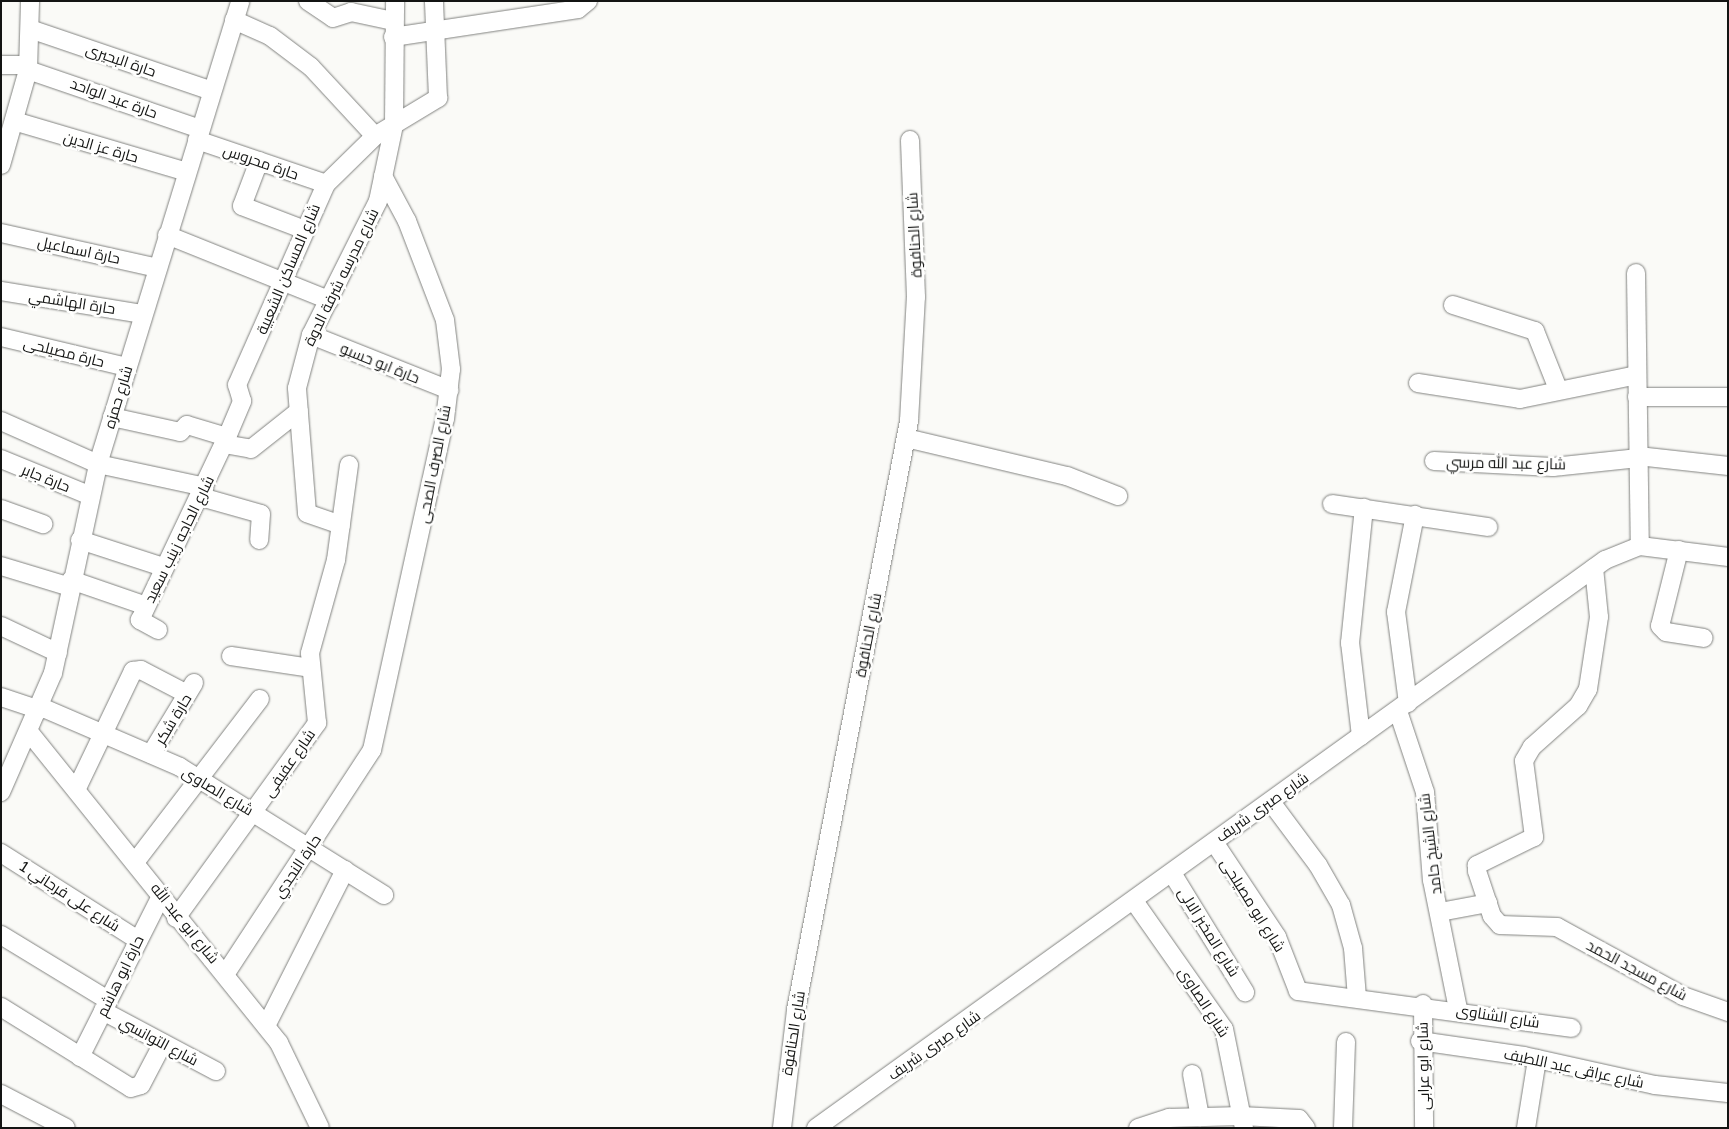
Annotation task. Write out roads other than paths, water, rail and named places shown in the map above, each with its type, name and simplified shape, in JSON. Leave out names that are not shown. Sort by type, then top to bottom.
[{"type":"street","points":[[1,165],[5,141],[14,121],[28,67],[30,1]]},
{"type":"street","name":"شارع حمزه","points":[[1,792],[8,764],[29,732],[40,708],[58,653],[80,540],[98,464],[240,1]]},
{"type":"street","points":[[308,1],[333,18],[351,12],[393,29],[432,32],[578,9],[588,1]]},
{"type":"street","name":"شارع مدرسه شرفة الدوة","points":[[341,525],[306,513],[299,411],[299,370],[311,335],[378,201],[394,125],[393,29],[395,1]]},
{"type":"street","points":[[432,32],[434,1]]},
{"type":"street","points":[[234,20],[270,36],[311,67],[376,136]]},
{"type":"street","name":"حارة البحيرى","points":[[30,29],[212,91]]},
{"type":"street","name":"شارع المساكن الشعبية","points":[[225,440],[242,402],[237,385],[326,184],[376,136],[438,98],[432,32]]},
{"type":"street","name":"حارة عبد الواحد","points":[[1,65],[28,67],[199,135]]},
{"type":"street","name":"حارة عز الدين","points":[[14,121],[187,172]]},
{"type":"street","name":"حارة محروس","points":[[199,135],[259,161],[326,184]]},
{"type":"street","name":"شارع الحنافوة","points":[[782,1128],[796,1010],[906,438],[916,297],[910,140]]},
{"type":"street","points":[[259,161],[242,206],[305,230]]},
{"type":"street","name":"شارع الصرف الصحى","points":[[368,760],[449,390],[450,344],[440,300],[383,176]]},
{"type":"street","name":"حارة اسماعيل","points":[[1,233],[157,268]]},
{"type":"street","points":[[167,235],[282,284],[329,300]]},
{"type":"street","points":[[1636,273],[1640,546],[1728,557]]},
{"type":"street","name":"حارة الهاشمي","points":[[1,291],[143,314]]},
{"type":"street","points":[[1454,305],[1535,331],[1558,389]]},
{"type":"street","name":"حارة ابو حسبو","points":[[311,335],[449,390]]},
{"type":"street","name":"حارة مصيلحى","points":[[1,337],[127,367]]},
{"type":"street","points":[[1418,383],[1520,399],[1558,389],[1637,375]]},
{"type":"street","points":[[1638,397],[1728,397]]},
{"type":"street","points":[[112,417],[180,432],[187,425],[250,449],[299,411]]},
{"type":"street","points":[[1,421],[98,464],[203,492],[261,514],[259,540]]},
{"type":"street","points":[[906,438],[1067,476],[1118,496]]},
{"type":"street","name":"شارع الحاجه زينب سعيد","points":[[158,630],[141,623],[146,606],[163,567],[203,492],[225,440]]},
{"type":"street","name":"شارع عبد الله مرسي","points":[[1434,461],[1553,467],[1638,457],[1728,466]]},
{"type":"street","name":"حارة جابر","points":[[1,459],[91,496]]},
{"type":"street","name":"شارع عفيفى","points":[[176,918],[317,723],[310,668],[341,525],[349,465]]},
{"type":"street","points":[[1332,504],[1488,527]]},
{"type":"street","points":[[1361,736],[1350,643],[1364,508]]},
{"type":"street","points":[[1,510],[43,524]]},
{"type":"street","name":"شارع الشيخ حامد","points":[[1415,515],[1396,612],[1403,707],[1425,792],[1430,868],[1458,1009]]},
{"type":"street","points":[[80,540],[163,567]]},
{"type":"street","name":"شارع صبرى شريف","points":[[816,1128],[1134,901],[1594,568],[1640,546]]},
{"type":"street","points":[[1679,550],[1660,626],[1666,632],[1704,638]]},
{"type":"street","points":[[1,566],[146,606]]},
{"type":"street","points":[[1440,912],[1488,903],[1477,865],[1529,842],[1534,834],[1524,760],[1532,747],[1578,706],[1588,689],[1598,634],[1594,568]]},
{"type":"street","points":[[1,626],[58,653]]},
{"type":"street","points":[[231,656],[310,668]]},
{"type":"street","name":"حارة شكر","points":[[104,734],[136,670],[191,688],[151,754]]},
{"type":"street","name":"شارع الصاوى","points":[[1,697],[40,708],[151,754],[254,812],[384,895]]},
{"type":"street","points":[[136,861],[260,699]]},
{"type":"street","name":"شارع ابو عبد الله","points":[[29,732],[136,861],[176,918],[226,973],[266,1026],[296,1074],[320,1128]]},
{"type":"street","points":[[77,788],[104,734]]},
{"type":"street","name":"حارة النجدي","points":[[226,973],[368,760]]},
{"type":"street","points":[[1271,802],[1318,865],[1340,905],[1353,948],[1357,998]]},
{"type":"street","name":"شارع ابو مصيلحى","points":[[1214,842],[1277,937],[1294,988],[1301,993],[1423,1004]]},
{"type":"street","name":"شارع على فرجاني 1","points":[[1,853],[138,940]]},
{"type":"street","points":[[266,1026],[345,870]]},
{"type":"street","name":"شارع المخبز الالى","points":[[1172,873],[1245,992]]},
{"type":"street","name":"حارة ابو هاشم","points":[[80,1057],[161,896]]},
{"type":"street","name":"شارع الصاوى","points":[[1134,901],[1224,1029],[1244,1122]]},
{"type":"street","name":"شارع مسجد الحمد","points":[[1488,903],[1500,925],[1549,926],[1683,996],[1728,1012]]},
{"type":"street","name":"شارع التوانسي","points":[[1,935],[162,1043],[216,1071]]},
{"type":"street","name":"شارع الشناوى","points":[[1423,1004],[1572,1028]]},
{"type":"street","name":"شارع ابو عرابى","points":[[1423,1004],[1420,1041],[1424,1128]]},
{"type":"street","points":[[1,1007],[126,1086],[136,1087],[162,1043]]},
{"type":"street","name":"شارع عراقى عبد اللطيف","points":[[1420,1041],[1537,1059],[1648,1084],[1728,1093]]},
{"type":"street","points":[[1343,1128],[1346,1042]]},
{"type":"street","points":[[1526,1128],[1537,1059]]},
{"type":"street","points":[[1192,1074],[1200,1117]]},
{"type":"street","points":[[1,1094],[66,1128]]},
{"type":"street","points":[[1138,1128],[1181,1123],[1200,1117],[1244,1122],[1299,1119],[1306,1128]]}]
